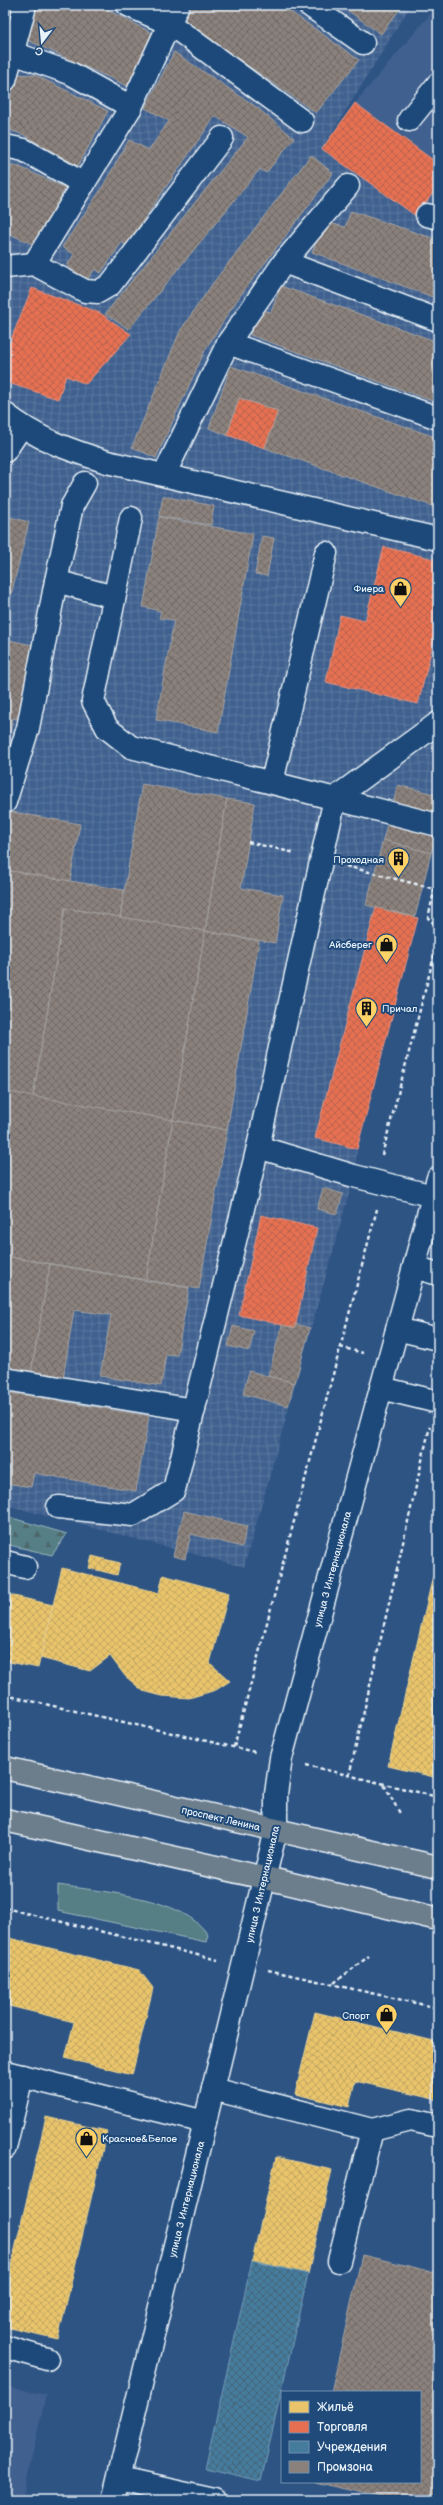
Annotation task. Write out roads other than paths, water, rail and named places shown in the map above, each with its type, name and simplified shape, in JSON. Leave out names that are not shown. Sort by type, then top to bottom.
[{"type":"main road","name":"проспект Ленина","points":[[5,1768],[438,1867]]},
{"type":"main road","points":[[5,1820],[438,1919]]},
{"type":"street","points":[[5,80],[24,10],[22,5]]},
{"type":"street","points":[[128,5],[174,15],[302,121]]},
{"type":"street","points":[[309,5],[363,43]]},
{"type":"street","points":[[34,264],[131,107],[174,15]]},
{"type":"street","points":[[13,53],[70,73],[131,107]]},
{"type":"street","points":[[409,120],[438,84]]},
{"type":"street","points":[[5,267],[34,264],[85,291],[98,292],[110,285],[222,138]]},
{"type":"street","points":[[5,146],[24,150],[84,184]]},
{"type":"street","points":[[164,475],[228,343],[284,262],[348,186]]},
{"type":"street","points":[[284,262],[438,320]]},
{"type":"street","points":[[228,343],[438,418]]},
{"type":"street","points":[[5,451],[13,420],[55,446],[107,462],[438,539]]},
{"type":"street","points":[[5,802],[28,728],[56,580],[72,506],[85,483]]},
{"type":"street","points":[[131,518],[93,701],[107,728],[131,747],[438,825]]},
{"type":"street","points":[[272,782],[326,553]]},
{"type":"street","points":[[56,580],[114,597]]},
{"type":"street","points":[[58,1507],[133,1515],[174,1490],[258,1147],[335,798],[438,723]]},
{"type":"street","points":[[258,1147],[354,1176],[384,1183],[436,1187]]},
{"type":"street","name":"улица 3 Интернационала","points":[[113,2500],[276,1830],[276,1794],[281,1758],[436,1187]]},
{"type":"street","points":[[414,1267],[438,1274]]},
{"type":"street","points":[[397,1328],[438,1339]]},
{"type":"street","points":[[5,1379],[194,1410]]},
{"type":"street","points":[[381,1388],[437,1402]]},
{"type":"street","points":[[5,2148],[14,2074],[205,2122]]},
{"type":"street","points":[[213,2089],[372,2130],[412,2120],[438,2126]]},
{"type":"street","points":[[339,2261],[372,2130]]},
{"type":"street","points":[[5,2347],[47,2359]]},
{"type":"street","points":[[119,2478],[214,2500]]},
{"type":"place","name":"Фиера","points":[[400,608]]},
{"type":"place","name":"Проходная","points":[[399,878]]},
{"type":"place","name":"Айсберег","points":[[387,964]]},
{"type":"place","name":"Причал","points":[[366,1028]]},
{"type":"place","name":"Спорт","points":[[386,2034]]},
{"type":"place","name":"Красное&Белое","points":[[86,2158]]}]
